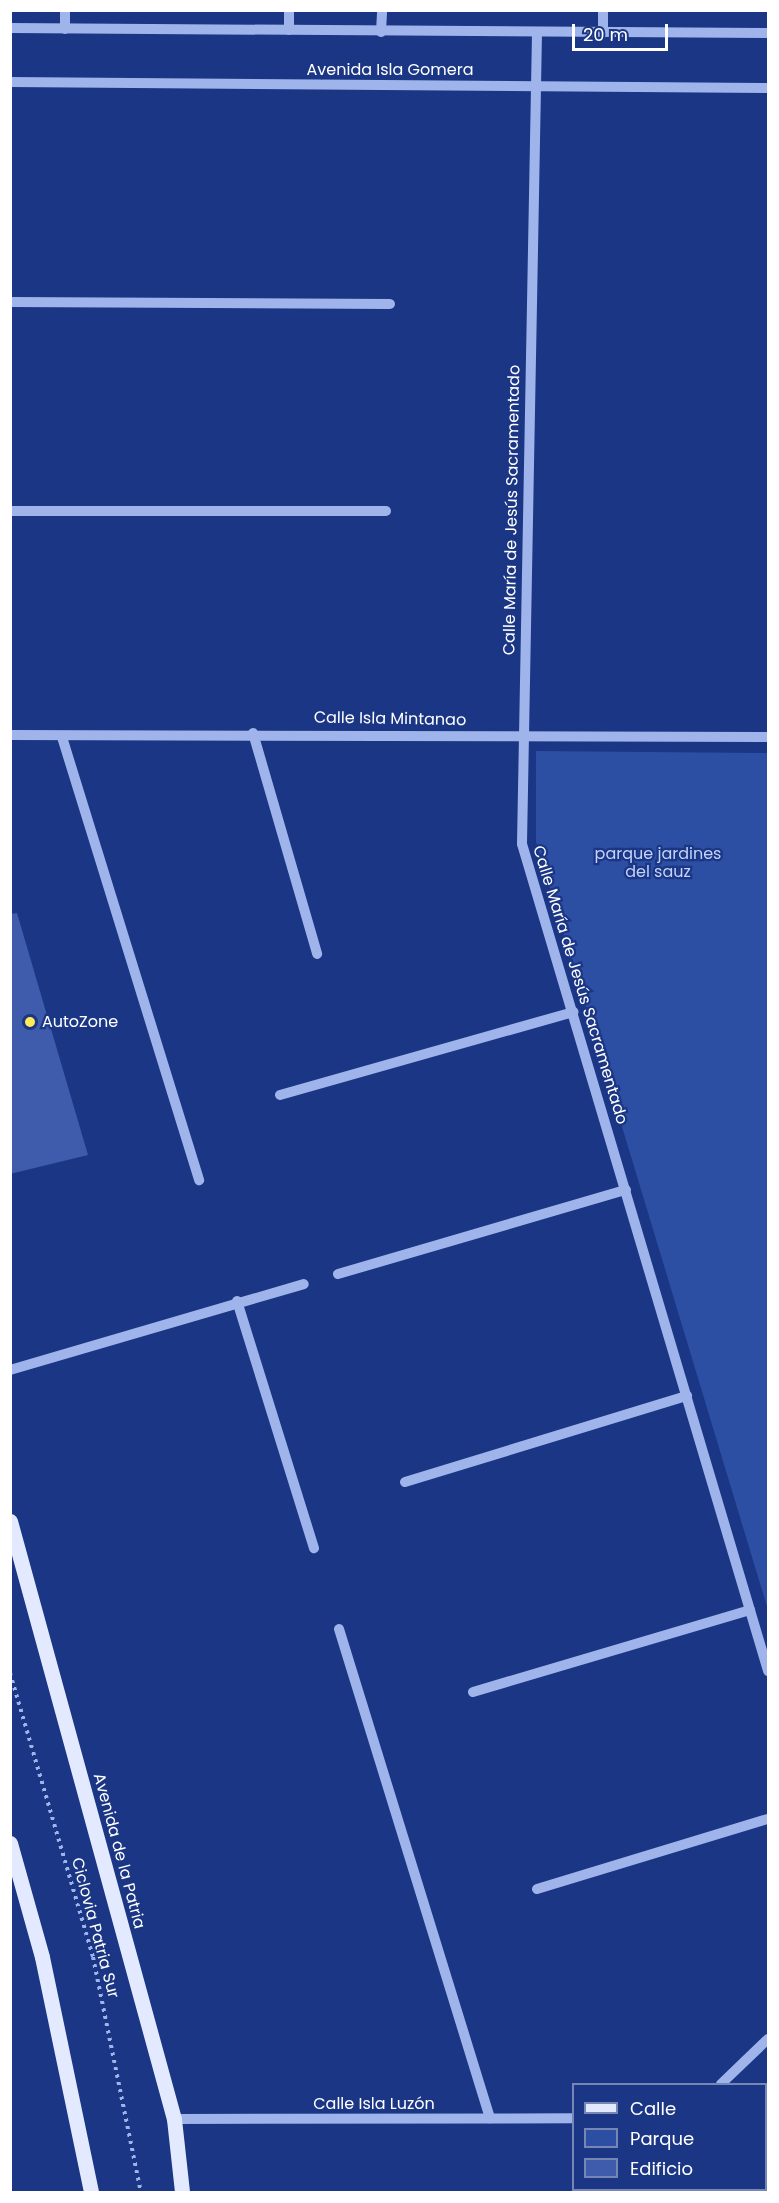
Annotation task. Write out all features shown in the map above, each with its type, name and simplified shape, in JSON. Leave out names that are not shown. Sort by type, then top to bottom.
[{"type":"main road","name":"Avenida de la Patria","points":[[10,1521],[174,2119],[182,2193]]},
{"type":"main road","points":[[10,1843],[42,1956],[91,2193]]},
{"type":"street","points":[[64,28],[65,10]]},
{"type":"street","points":[[289,10],[289,30]]},
{"type":"street","points":[[381,32],[382,10]]},
{"type":"street","points":[[603,10],[603,33]]},
{"type":"street","points":[[10,28],[768,33]]},
{"type":"street","name":"Calle María de Jesús Sacramentado","points":[[537,33],[522,844],[768,1671]]},
{"type":"street","name":"Avenida Isla Gomera","points":[[10,82],[768,88]]},
{"type":"street","points":[[10,302],[390,304]]},
{"type":"street","points":[[10,511],[386,511]]},
{"type":"street","points":[[253,733],[317,954]]},
{"type":"street","name":"Calle Isla Mintanao","points":[[10,735],[62,737],[253,733],[768,737]]},
{"type":"street","points":[[62,737],[199,1180]]},
{"type":"street","points":[[280,1095],[573,1012]]},
{"type":"street","points":[[338,1274],[626,1190]]},
{"type":"street","points":[[10,1370],[237,1301],[304,1284]]},
{"type":"street","points":[[237,1301],[314,1548]]},
{"type":"street","points":[[405,1482],[687,1396]]},
{"type":"street","points":[[473,1692],[750,1610]]},
{"type":"street","points":[[339,1629],[490,2118]]},
{"type":"street","points":[[537,1890],[768,1819]]},
{"type":"street","points":[[724,2083],[768,2039]]},
{"type":"street","name":"Calle Isla Luzón","points":[[174,2119],[572,2118]]},
{"type":"path","name":"Ciclovia Patria Sur","points":[[10,1673],[93,1957],[141,2193]]},
{"type":"green space","name":"parque jardines del sauz","points":[[536,751],[768,753],[768,1610],[536,842]]},
{"type":"building","name":"AutoZone","points":[[17,913],[88,1155],[10,1174],[10,914]]},
{"type":"place","name":"AutoZone","points":[[30,1022]]}]
